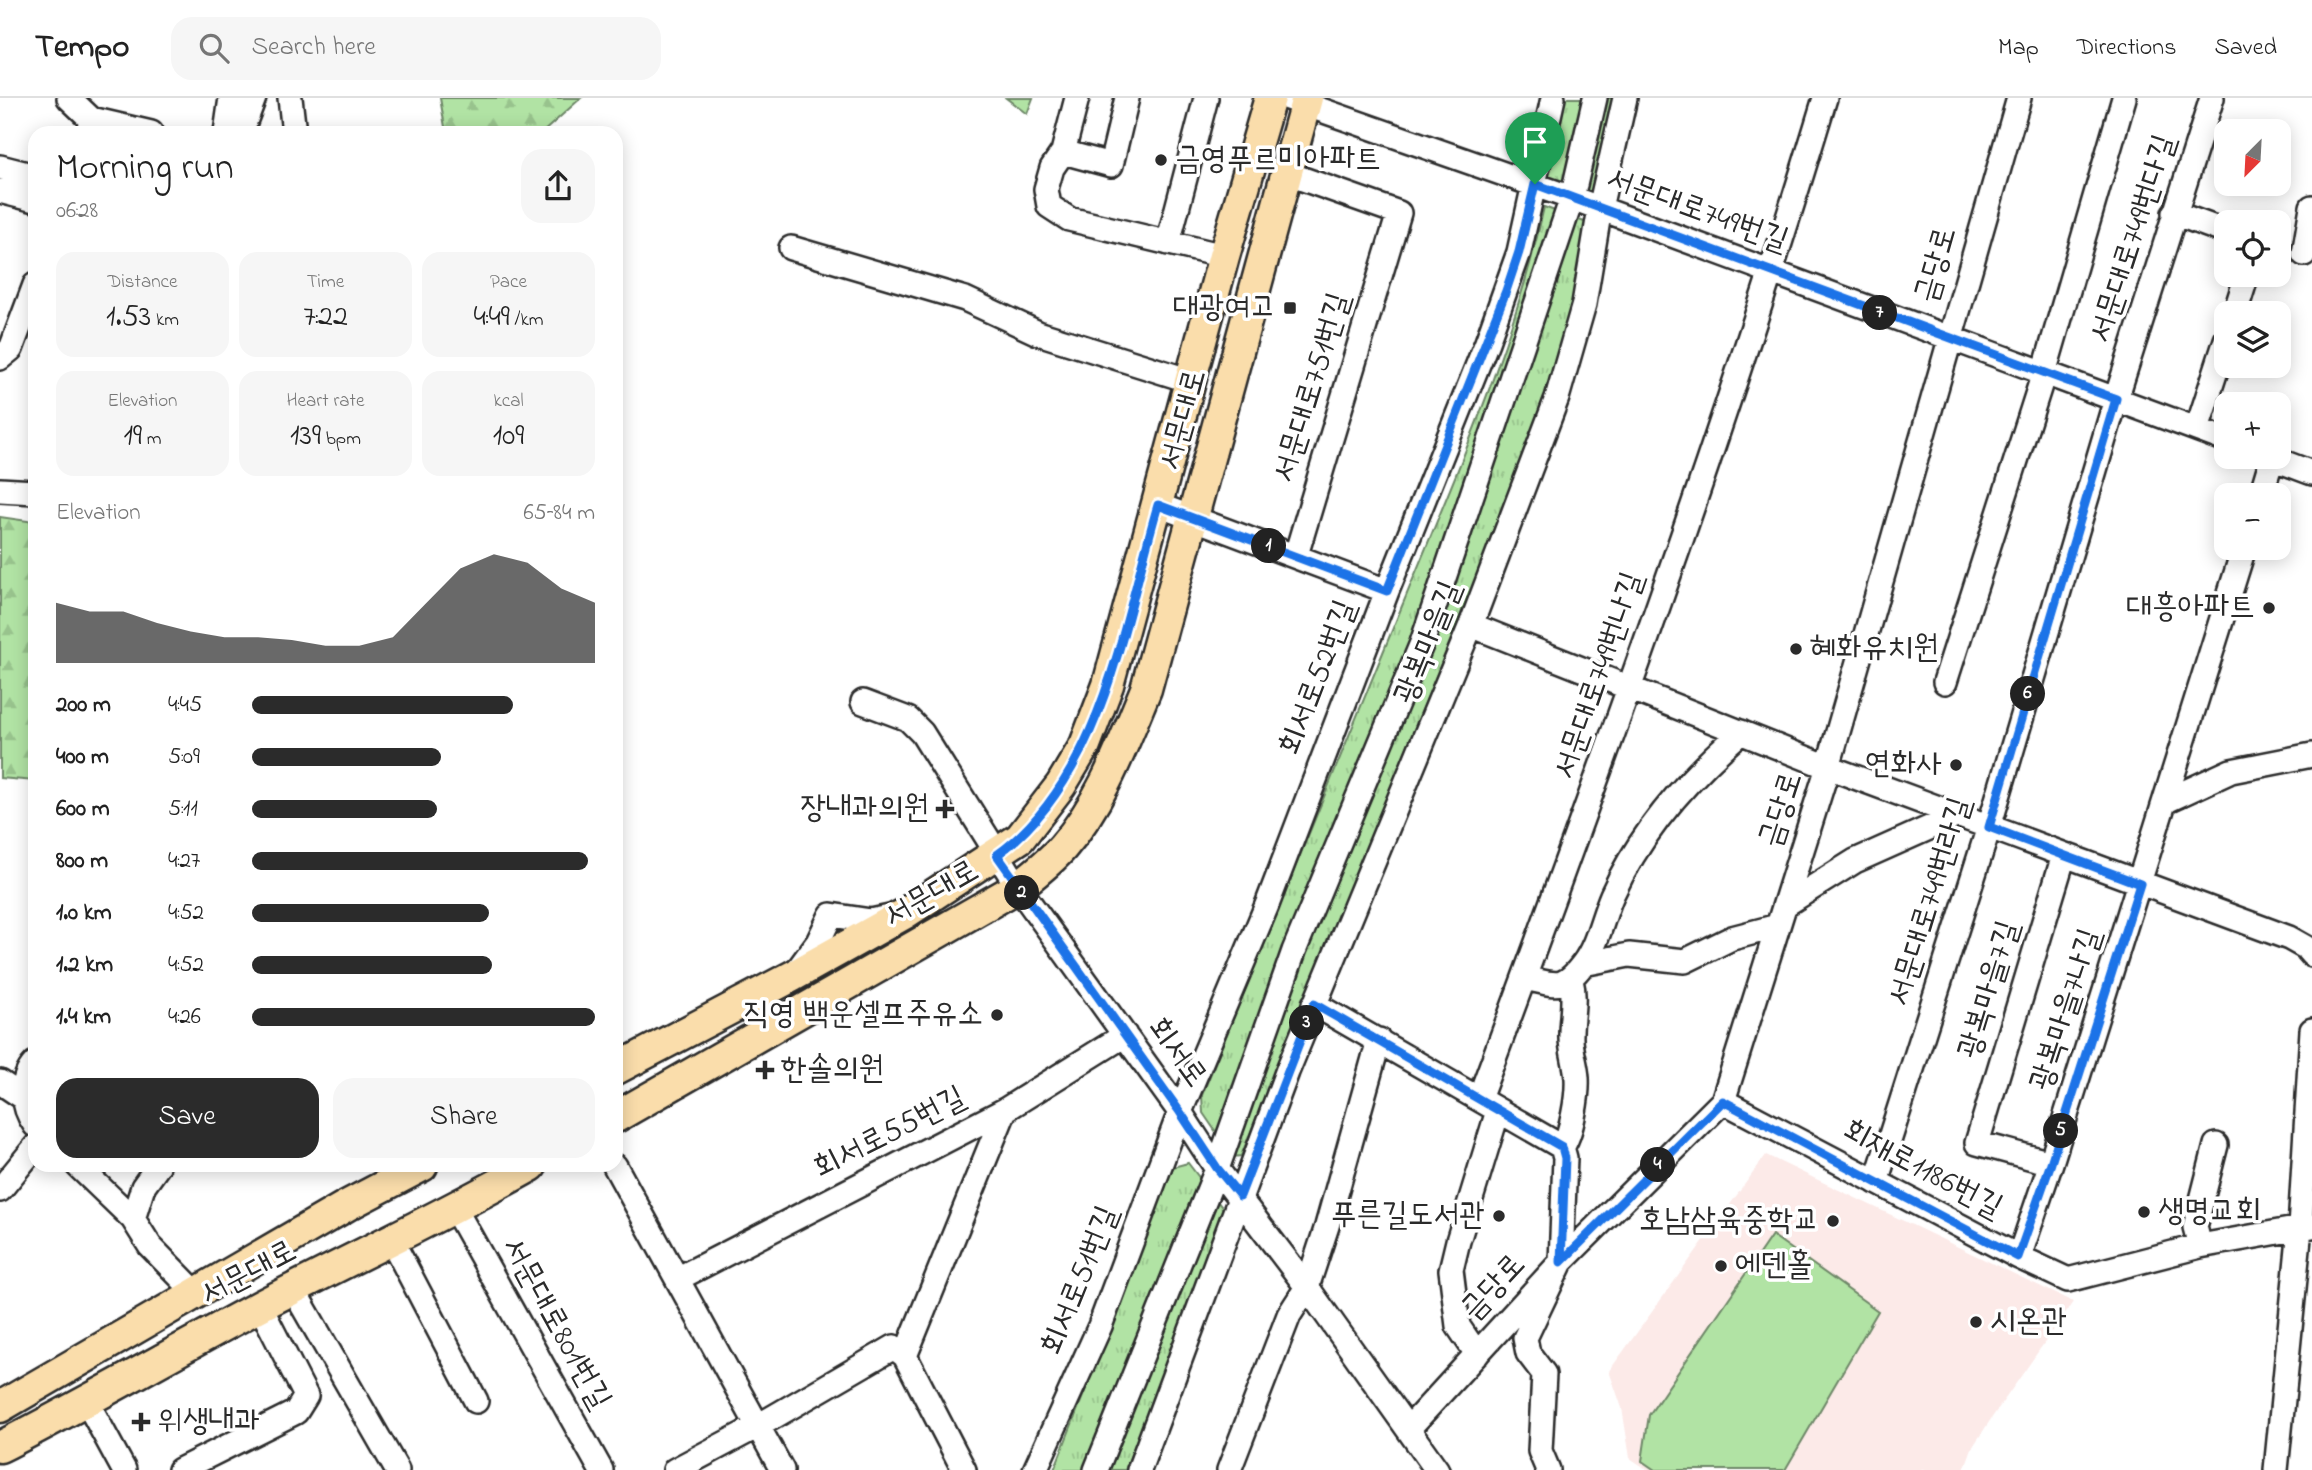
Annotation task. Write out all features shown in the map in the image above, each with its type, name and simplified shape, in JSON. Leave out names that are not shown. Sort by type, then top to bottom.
[{"type":"main road","name":"서문대로","points":[[623,1065],[904,914],[997,855],[1020,838],[1061,785],[1085,745],[1108,685],[1224,256],[1270,98]]},
{"type":"main road","name":"서문대로","points":[[623,1113],[1018,887],[1061,850],[1078,828],[1117,759],[1146,689],[1286,173],[1300,100]]},
{"type":"main road","name":"서문대로","points":[[0,1407],[411,1172]]},
{"type":"main road","name":"서문대로","points":[[0,1447],[260,1306],[454,1209],[520,1172]]},
{"type":"street","points":[[69,98],[89,126]]},
{"type":"street","points":[[227,126],[231,98]]},
{"type":"street","points":[[243,126],[254,98]]},
{"type":"street","points":[[290,98],[293,126]]},
{"type":"street","points":[[1077,98],[1063,152],[1052,168],[1046,189],[1049,206],[1069,219],[1224,256]]},
{"type":"street","points":[[1063,152],[1111,165],[1127,98]]},
{"type":"street","points":[[1168,243],[1206,98]]},
{"type":"street","name":"회서로52번길","points":[[1180,1112],[1266,905],[1506,291],[1519,252],[1553,98]]},
{"type":"street","points":[[1096,1470],[1217,1168],[1294,951],[1422,643],[1572,198],[1595,98]]},
{"type":"street","name":"광복마을길","points":[[1139,1470],[1314,1004],[1471,625],[1557,398],[1588,286],[1600,208],[1625,98]]},
{"type":"street","name":"서문대로749번나길","points":[[1477,1353],[1458,1326],[1451,1270],[1489,1105],[1524,978],[1631,688],[1772,272],[1825,98]]},
{"type":"street","name":"금당로","points":[[1408,1429],[1561,1262],[1723,1101],[1828,767],[2019,98]]},
{"type":"street","points":[[1945,682],[2043,373],[2123,98]]},
{"type":"street","name":"서문대로749번다길","points":[[2116,399],[2212,98]]},
{"type":"street","name":"서문대로749번길","points":[[1300,100],[1535,184],[2214,435]]},
{"type":"street","points":[[0,167],[28,174]]},
{"type":"street","name":"서문대로751번길","points":[[1286,173],[1399,213],[1296,555]]},
{"type":"street","points":[[0,191],[28,198]]},
{"type":"street","points":[[2304,254],[2312,206]]},
{"type":"street","points":[[2175,213],[2214,228]]},
{"type":"street","points":[[791,248],[965,299],[1038,333],[1191,381]]},
{"type":"street","points":[[0,358],[11,349],[28,304]]},
{"type":"street","points":[[2197,429],[2214,377]]},
{"type":"street","name":"서문대로749번라길","points":[[1876,1182],[1989,827],[2116,399]]},
{"type":"street","points":[[2291,465],[2312,473]]},
{"type":"street","points":[[0,490],[28,492]]},
{"type":"street","points":[[1158,505],[1387,591]]},
{"type":"street","name":"광복마을7나길","points":[[2018,1257],[2051,1163],[2140,884],[2240,560]]},
{"type":"street","points":[[1471,625],[1828,767],[2297,941],[2312,956]]},
{"type":"street","name":"회서로","points":[[863,702],[898,714],[916,726],[1018,887],[1180,1112],[1217,1168],[1307,1287],[1437,1470]]},
{"type":"street","points":[[1524,978],[1559,985],[1577,972],[1591,954],[1613,894],[1634,855],[1680,790],[1741,732]]},
{"type":"street","points":[[2166,801],[2231,771],[2312,755]]},
{"type":"street","points":[[1577,972],[1629,955],[1685,961],[1782,916],[1855,860],[1958,815]]},
{"type":"street","name":"광복마을7길","points":[[2051,1163],[1977,1143],[2064,855]]},
{"type":"street","points":[[1548,1470],[1540,1451],[1544,1374],[1528,1353],[1525,1338],[1561,1262],[1564,1153],[1577,1080],[1571,1034],[1577,972]]},
{"type":"street","points":[[1314,1004],[1489,1105],[1564,1153]]},
{"type":"street","points":[[2276,1470],[2306,1227],[2312,1030]]},
{"type":"street","name":"회서로55번길","points":[[679,1278],[1005,1110],[1125,1035]]},
{"type":"street","points":[[1229,1470],[1289,1315],[1307,1287],[1327,1226],[1379,1040]]},
{"type":"street","points":[[28,1073],[24,1083],[28,1112]]},
{"type":"street","points":[[0,1082],[24,1098]]},
{"type":"street","name":"회재로1186번길","points":[[1723,1101],[2018,1257],[2068,1280],[2200,1246],[2306,1227]]},
{"type":"street","points":[[905,1356],[1005,1110]]},
{"type":"street","name":"회서로51번길","points":[[1035,1470],[1100,1326],[1180,1112]]},
{"type":"street","points":[[2200,1246],[2195,1227],[2216,1144]]},
{"type":"street","points":[[0,1190],[28,1156]]},
{"type":"street","points":[[84,1172],[133,1219],[150,1246],[196,1293]]},
{"type":"street","points":[[133,1219],[143,1187],[154,1172]]},
{"type":"street","points":[[618,1172],[782,1470]]},
{"type":"street","name":"서문대로801번길","points":[[454,1209],[601,1470]]},
{"type":"street","points":[[391,1239],[476,1401]]},
{"type":"street","points":[[293,1289],[397,1470]]},
{"type":"street","points":[[180,1470],[296,1412],[306,1396],[260,1306]]},
{"type":"street","points":[[682,1466],[758,1426],[894,1347],[905,1356],[964,1470]]},
{"type":"street","points":[[87,1402],[124,1470]]},
{"type":"shaded area","points":[[1766,1155],[2073,1302],[1972,1448],[1964,1470],[1648,1470],[1630,1458],[1622,1408],[1609,1371]]},
{"type":"green space","points":[[440,98],[581,98],[550,126],[445,126]]},
{"type":"green space","points":[[1006,98],[1033,98],[1027,114]]},
{"type":"green space","points":[[1562,98],[1617,98],[1595,198],[1543,180]]},
{"type":"green space","points":[[1544,207],[1587,223],[1572,314],[1548,400],[1241,1156],[1233,1157],[1203,1113],[1202,1095],[1482,410],[1517,309]]},
{"type":"green space","points":[[0,517],[28,521],[28,780],[0,778]]},
{"type":"green space","points":[[1188,1163],[1227,1214],[1125,1470],[1054,1470],[1173,1167]]},
{"type":"green space","points":[[1772,1235],[1878,1311],[1785,1470],[1655,1470],[1642,1461],[1649,1415]]},
{"type":"place","name":"금영푸르미아파트","points":[[1161,160]]},
{"type":"place","name":"대광여고","points":[[1290,308]]},
{"type":"place","name":"대흥아파트","points":[[2269,608]]},
{"type":"place","name":"혜화유치원","points":[[1796,649]]},
{"type":"place","name":"연화사","points":[[1956,765]]},
{"type":"place","name":"장내과의원","points":[[945,809]]},
{"type":"place","name":"직영 백운셀프주유소","points":[[997,1015]]},
{"type":"place","name":"한솔의원","points":[[765,1070]]},
{"type":"place","name":"생명교회","points":[[2144,1212]]},
{"type":"place","name":"푸른길도서관","points":[[1499,1216]]},
{"type":"place","name":"호남삼육중학교","points":[[1833,1221]]},
{"type":"place","name":"에덴홀","points":[[1721,1266]]},
{"type":"place","name":"시온관","points":[[1976,1322]]},
{"type":"place","name":"위생내과","points":[[141,1422]]},
{"type":"route","points":[[1535,184],[2116,399],[1989,827],[2140,884],[2051,1163],[2018,1257],[1723,1101],[1561,1262],[1565,1158],[1562,1147],[1314,1004],[1240,1196],[1217,1168],[997,855],[1020,838],[1061,785],[1085,745],[1108,685],[1158,505],[1387,591],[1506,291],[1528,219],[1535,184]]}]
